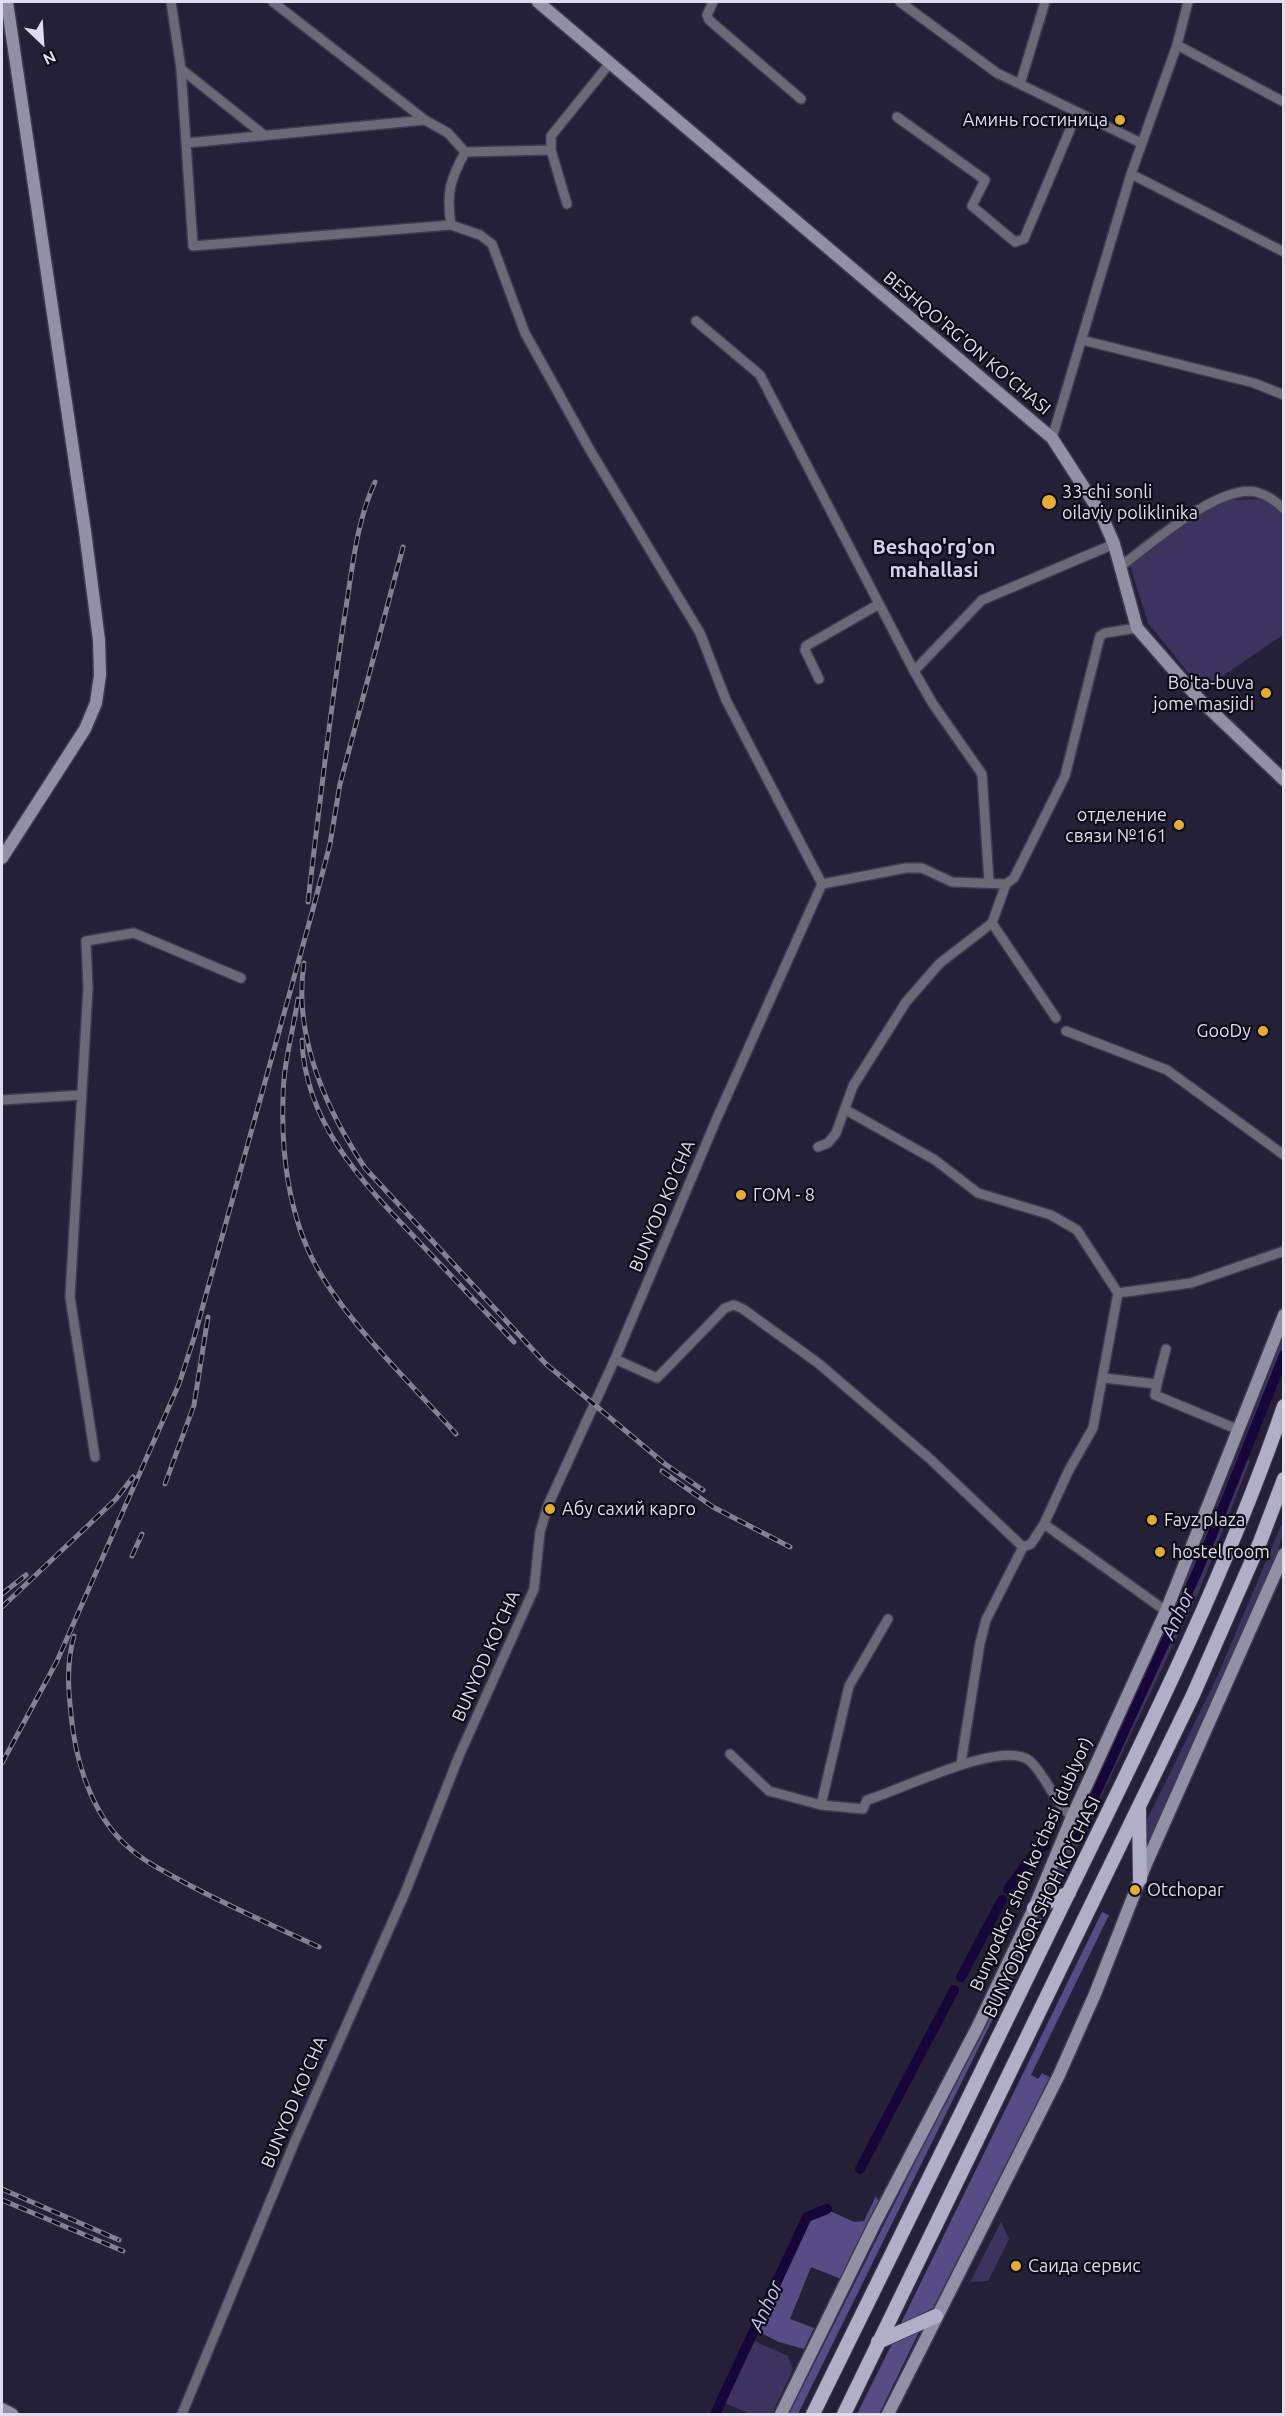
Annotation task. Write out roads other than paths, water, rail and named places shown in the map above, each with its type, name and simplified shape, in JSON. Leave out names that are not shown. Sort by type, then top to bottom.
[{"type":"main road","name":"BUNYODKOR SHOH KO'CHASI","points":[[813,2415],[1043,1948],[1194,1633],[1237,1533],[1284,1406]]},
{"type":"main road","points":[[843,2415],[1216,1644],[1284,1479]]},
{"type":"main road","points":[[1194,1633],[1200,1627],[1208,1626],[1215,1631],[1216,1644]]},
{"type":"main road","points":[[1139,1807],[1140,1879]]},
{"type":"main road","points":[[1034,1908],[1069,1893]]},
{"type":"main road","points":[[1043,1948],[1043,1956],[1048,1963],[1060,1964],[1065,1958]]},
{"type":"main road","points":[[878,2342],[936,2316]]},
{"type":"street","points":[[2,858],[85,729],[96,704],[100,675],[99,640],[86,541],[7,2]]},
{"type":"street","points":[[171,2],[181,69],[193,246],[451,225],[480,235],[492,244],[525,333],[590,450],[700,633],[726,700],[822,884],[906,868],[922,868],[952,882],[1006,884]]},
{"type":"street","points":[[273,2],[425,120],[448,133],[465,152],[551,150]]},
{"type":"street","name":"BESHQO'RG'ON KO'CHASI","points":[[538,2],[1052,438],[1089,491],[1114,544],[1137,628],[1199,699],[1284,780]]},
{"type":"street","points":[[713,2],[707,15],[709,20],[801,99]]},
{"type":"street","points":[[900,2],[997,73],[1141,143]]},
{"type":"street","points":[[1020,84],[1045,2]]},
{"type":"street","points":[[1052,438],[1131,174],[1177,45],[1188,2]]},
{"type":"street","points":[[1177,45],[1284,102]]},
{"type":"street","points":[[567,204],[551,150],[550,136],[610,63]]},
{"type":"street","points":[[181,69],[264,135]]},
{"type":"street","points":[[897,117],[985,180],[972,206],[1015,242],[1020,242],[1024,239],[1077,113]]},
{"type":"street","points":[[187,143],[425,120]]},
{"type":"street","points":[[451,225],[448,206],[450,181],[465,152]]},
{"type":"street","points":[[1131,174],[1284,252]]},
{"type":"street","points":[[696,321],[760,375],[914,671],[933,704],[982,774],[989,882]]},
{"type":"street","points":[[1082,340],[1254,383],[1284,395]]},
{"type":"street","points":[[1121,566],[1208,502],[1254,491],[1268,496],[1284,509]]},
{"type":"street","points":[[914,671],[982,600],[1114,544]]},
{"type":"street","points":[[819,679],[805,650],[806,646],[879,604]]},
{"type":"street","points":[[818,1147],[828,1143],[832,1138],[846,1110],[846,1101],[853,1086],[906,1002],[939,963],[992,923],[1006,884],[1014,878],[1065,776],[1100,636],[1105,633],[1137,628]]},
{"type":"street","name":"BUNYOD KO'CHA","points":[[182,2415],[295,2141],[405,1893],[459,1756],[534,1589],[540,1532],[548,1505],[615,1359],[713,1127],[822,884]]},
{"type":"street","points":[[992,923],[1056,1018]]},
{"type":"street","points":[[95,1457],[70,1297],[88,988],[86,941],[134,933],[242,978]]},
{"type":"street","points":[[1066,1032],[1167,1070],[1284,1155]]},
{"type":"street","points":[[2,1100],[81,1095]]},
{"type":"street","points":[[846,1110],[935,1160],[978,1193],[1051,1215],[1077,1230],[1118,1293],[1094,1428],[1069,1470],[1044,1524],[1031,1544],[1023,1547],[986,1620],[980,1643],[961,1764]]},
{"type":"street","points":[[1118,1293],[1191,1283],[1284,1251]]},
{"type":"street","points":[[615,1359],[657,1378],[725,1308],[734,1305],[743,1309],[818,1363],[928,1458],[1023,1547]]},
{"type":"street","name":"Bunyodkor shoh koʻchasi (dublyor)","points":[[781,2415],[875,2223],[978,2026],[1034,1908],[1072,1817],[1166,1611],[1284,1315]]},
{"type":"street","points":[[1166,1349],[1155,1395],[1239,1430]]},
{"type":"street","points":[[1103,1378],[1157,1384]]},
{"type":"street","points":[[1044,1524],[1166,1611]]},
{"type":"street","points":[[888,2415],[1059,2075],[1095,1994],[1140,1879],[1284,1554]]},
{"type":"street","points":[[821,1805],[849,1686],[888,1619]]},
{"type":"street","points":[[730,1754],[770,1791],[821,1805],[864,1809],[867,1800],[961,1764],[1011,1754],[1029,1761],[1063,1809],[1072,1817]]},
{"type":"street","points":[[2,2409],[12,2415]]},
{"type":"waterway","name":"Anhor","points":[[1076,1837],[1198,1570],[1284,1355]]},
{"type":"waterway","name":"Anhor","points":[[1008,1889],[1038,1849],[1045,1846]]},
{"type":"waterway","name":"Anhor","points":[[961,1977],[1002,1900]]},
{"type":"waterway","name":"Anhor","points":[[860,2169],[954,1990]]},
{"type":"waterway","name":"Anhor","points":[[715,2414],[807,2217],[827,2209]]},
{"type":"railway","points":[[308,902],[329,726],[352,567],[363,515],[375,482]]},
{"type":"railway","points":[[2,1763],[57,1661],[179,1384],[194,1338],[313,909],[330,844],[340,784],[403,547]]},
{"type":"railway","points":[[304,963],[303,1018],[316,1071],[337,1121],[365,1168],[546,1364],[665,1464],[703,1490]]},
{"type":"railway","points":[[298,999],[283,1086],[283,1119],[285,1163],[299,1227],[316,1266],[345,1310],[456,1434]]},
{"type":"railway","points":[[302,1040],[306,1071],[314,1099],[326,1126],[342,1152],[379,1199],[514,1342]]},
{"type":"railway","points":[[165,1484],[194,1405],[208,1317]]},
{"type":"railway","points":[[662,1471],[713,1507],[790,1547]]},
{"type":"railway","points":[[2,1607],[116,1499],[133,1477]]},
{"type":"railway","points":[[132,1556],[142,1534]]},
{"type":"railway","points":[[2,1594],[26,1575]]},
{"type":"railway","points":[[74,1636],[69,1659],[69,1683],[79,1762],[97,1807],[115,1834],[149,1863],[223,1902],[319,1947]]},
{"type":"railway","points":[[2,2189],[119,2240]]},
{"type":"railway","points":[[2,2200],[123,2251]]},
{"type":"place","name":"Аминь гостиница","points":[[1120,120]]},
{"type":"place","name":"33-chi sonli oilaviy poliklinika","points":[[1049,502]]},
{"type":"place","name":"Bo'ta-buva jome masjidi","points":[[1266,693]]},
{"type":"place","name":"отделение связи №161","points":[[1179,825]]},
{"type":"place","name":"GooDy","points":[[1263,1031]]},
{"type":"place","name":"ГОМ - 8","points":[[741,1195]]},
{"type":"place","name":"Абу сахий карго","points":[[550,1509]]},
{"type":"place","name":"Fayz plaza","points":[[1152,1520]]},
{"type":"place","name":"hostel room","points":[[1160,1552]]},
{"type":"place","name":"Otchopar","points":[[1135,1890]]},
{"type":"place","name":"Саида сервис","points":[[1016,2266]]},
{"type":"district","name":"Beshqo'rg'on mahallasi","points":[[934,558]]}]
